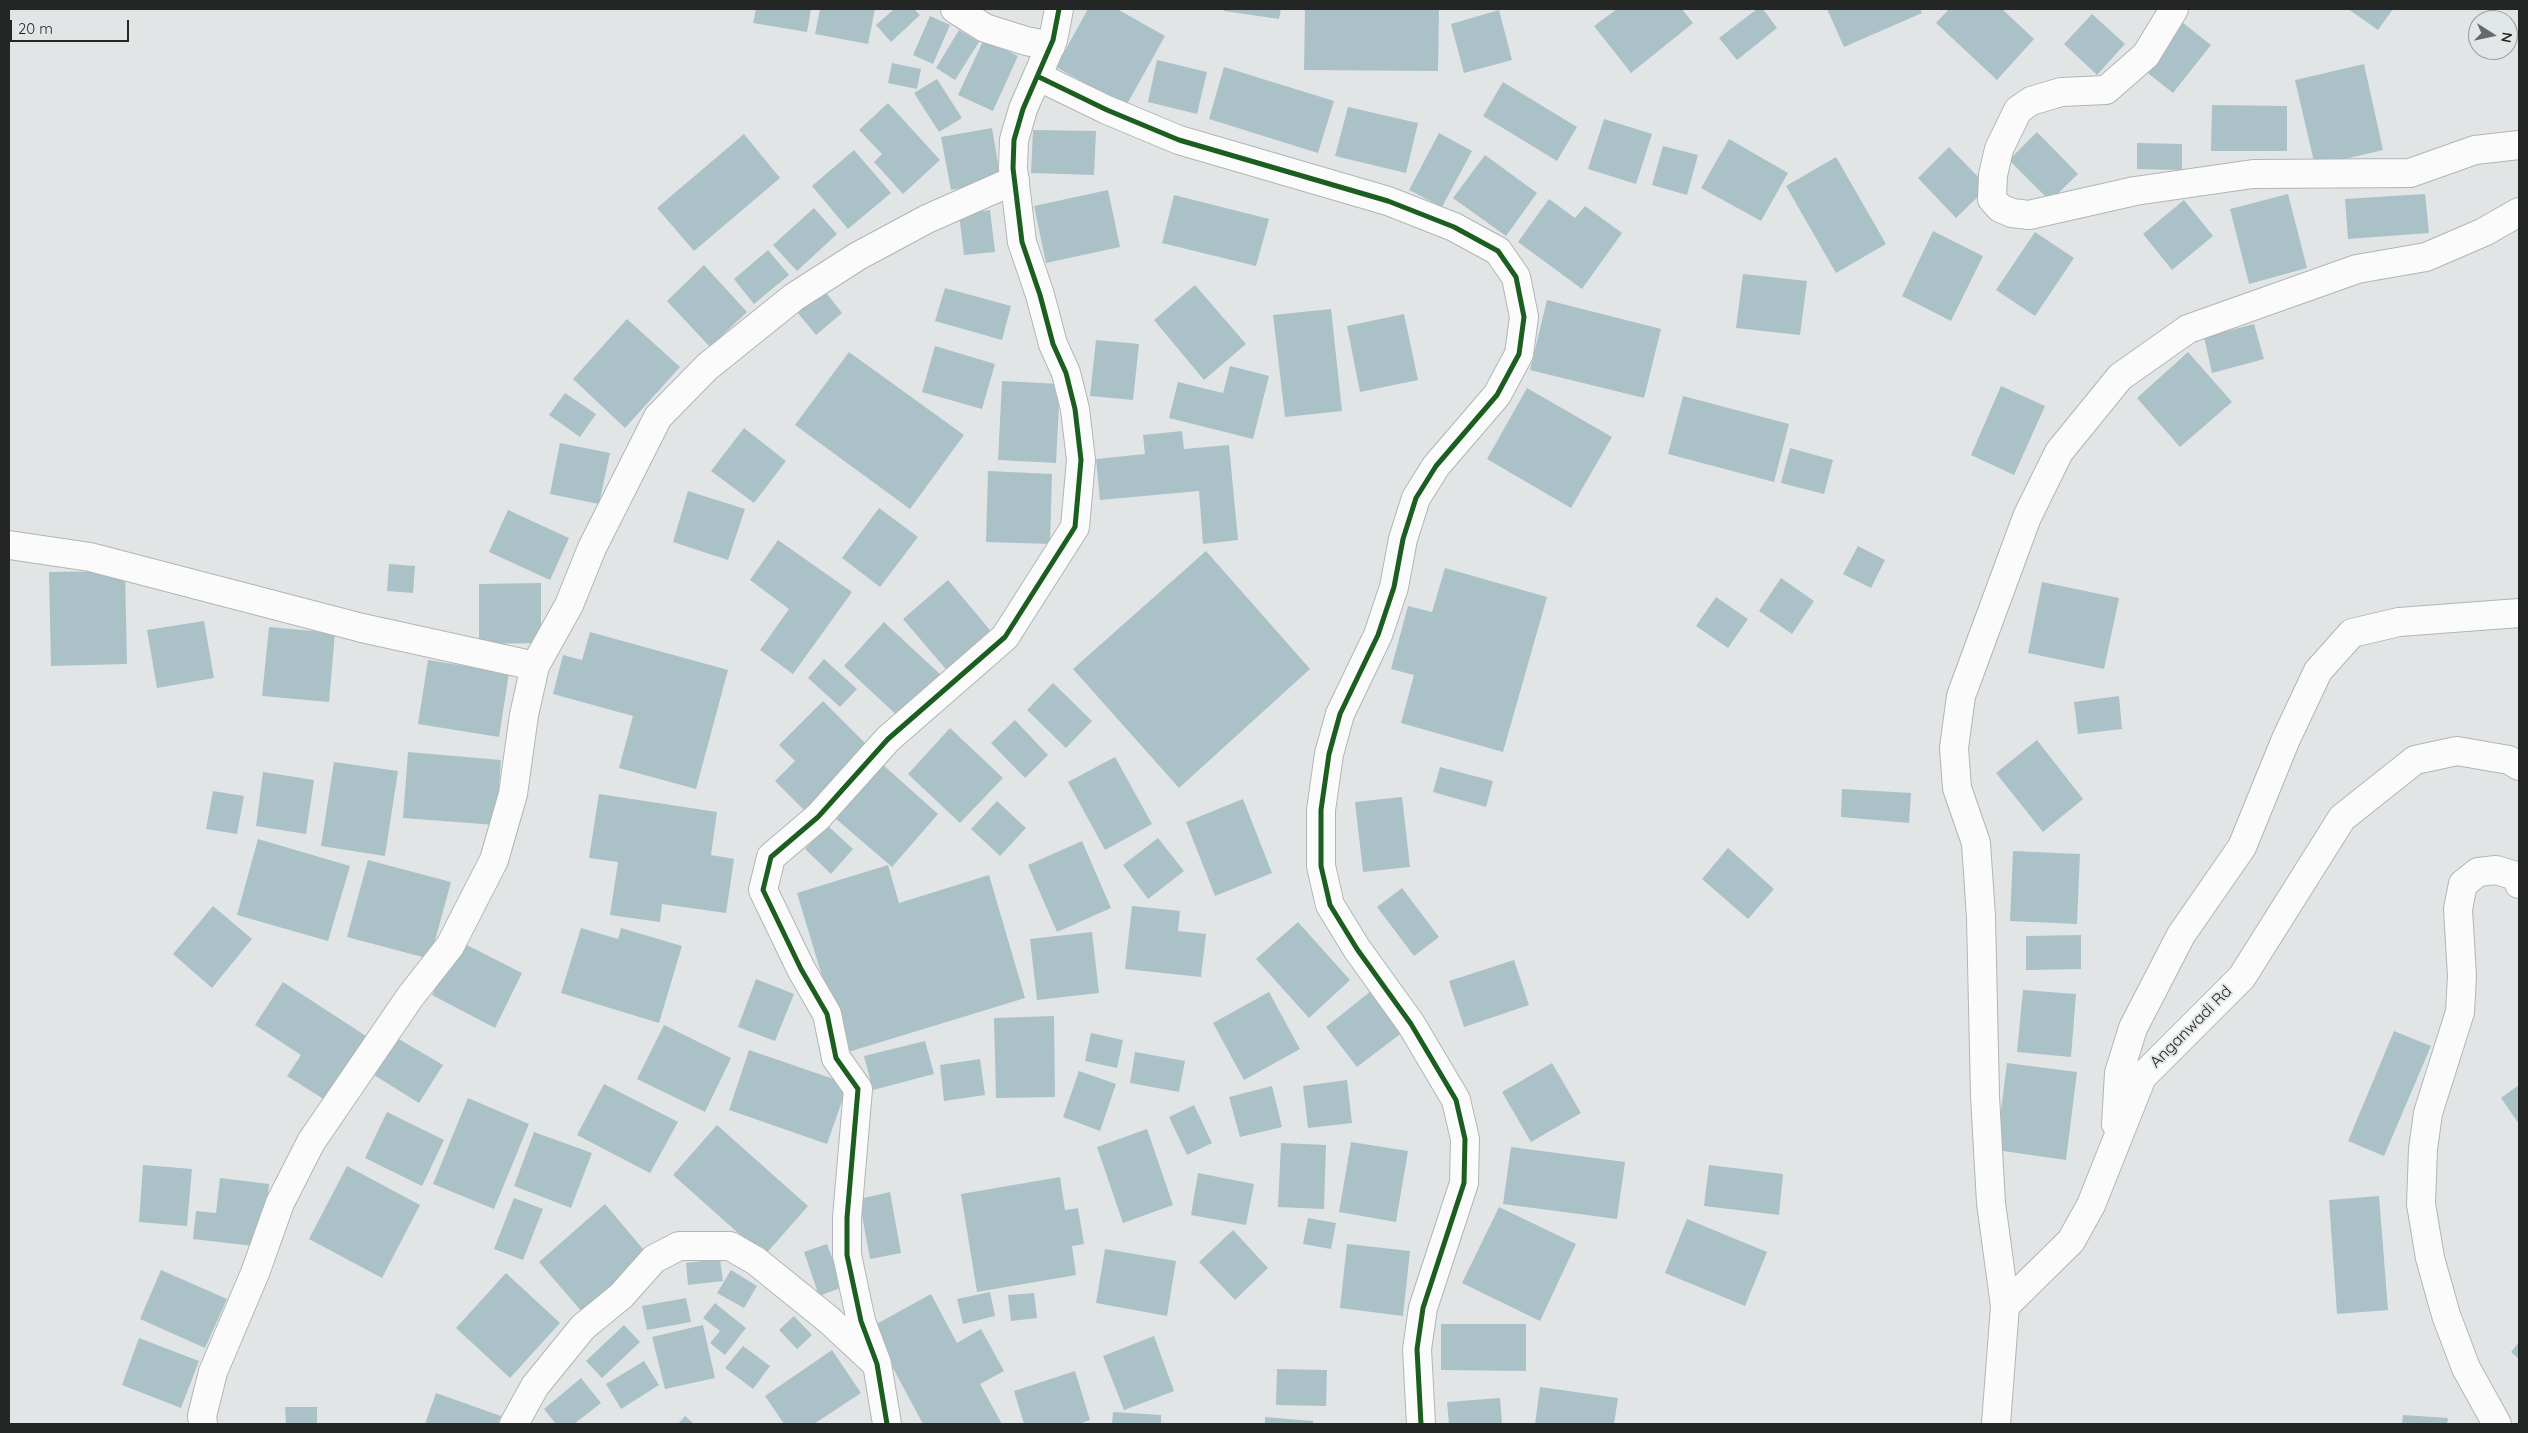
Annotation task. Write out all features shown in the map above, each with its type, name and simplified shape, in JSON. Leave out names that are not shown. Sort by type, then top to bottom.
[{"type":"street","points":[[954,9],[985,28],[1026,41],[1051,46]]},
{"type":"street","points":[[887,1424],[877,1364],[861,1321],[847,1255],[847,1218],[858,1089],[836,1058],[827,1014],[800,968],[763,890],[771,857],[818,817],[888,739],[1005,637],[1075,527],[1081,460],[1075,409],[1066,373],[1053,344],[1040,295],[1022,242],[1015,180],[1014,140],[1023,109],[1039,77],[1051,46],[1060,9]]},
{"type":"street","points":[[2174,9],[2146,55],[2106,90],[2061,92],[2031,101],[2018,110],[1999,149],[1993,175],[1992,199],[2000,208],[2012,213],[2029,214],[2135,190],[2253,174],[2410,174],[2475,150],[2519,145]]},
{"type":"street","points":[[1039,77],[1107,110],[1179,140],[1388,201],[1454,227],[1498,251],[1516,277],[1524,317],[1518,354],[1497,395],[1436,466],[1416,498],[1403,539],[1394,587],[1378,635],[1340,714],[1329,754],[1321,810],[1321,866],[1330,905],[1357,949],[1411,1024],[1456,1100],[1465,1139],[1464,1183],[1423,1308],[1417,1349],[1421,1424]]},
{"type":"street","points":[[203,1424],[202,1416],[213,1372],[255,1273],[280,1203],[311,1142],[410,997],[450,946],[494,860],[513,794],[524,715],[535,666],[569,605],[592,548],[658,417],[708,367],[794,297],[858,256],[927,219],[1015,180]]},
{"type":"street","points":[[1996,1424],[2005,1306],[1991,1203],[1985,1096],[1981,917],[1976,843],[1957,788],[1954,748],[1961,696],[2027,517],[2059,452],[2120,377],[2188,329],[2357,269],[2426,257],[2484,232],[2519,212]]},
{"type":"street","points":[[9,545],[90,557],[362,628],[535,666]]},
{"type":"street","points":[[2115,1146],[2119,1073],[2133,1028],[2181,935],[2242,847],[2286,739],[2318,671],[2352,633],[2400,622],[2519,613]]},
{"type":"street","name":"Anganwadi Rd","points":[[2005,1306],[2071,1241],[2092,1205],[2142,1077],[2242,977],[2342,818],[2415,760],[2457,751],[2509,760],[2519,766]]},
{"type":"street","points":[[2497,1424],[2466,1368],[2446,1315],[2430,1258],[2421,1204],[2423,1149],[2428,1113],[2460,1012],[2462,976],[2458,909],[2463,884],[2478,872],[2496,870],[2516,876],[2519,884]]},
{"type":"street","points":[[514,1424],[535,1386],[583,1327],[621,1296],[654,1260],[678,1246],[730,1246],[756,1261],[829,1320],[877,1364]]},
{"type":"building","points":[[756,9],[811,9],[807,32],[753,23]]},
{"type":"building","points":[[820,9],[875,9],[868,44],[815,34]]},
{"type":"building","points":[[894,9],[914,9],[920,15],[891,42],[876,25]]},
{"type":"building","points":[[1088,9],[1117,9],[1165,36],[1126,106],[1056,67]]},
{"type":"building","points":[[1224,9],[1281,9],[1279,19],[1224,11]]},
{"type":"building","points":[[1305,9],[1439,9],[1438,71],[1304,70]]},
{"type":"building","points":[[1617,9],[1682,9],[1693,23],[1631,73],[1594,26]]},
{"type":"building","points":[[1757,9],[1763,9],[1777,28],[1737,60],[1719,38]]},
{"type":"building","points":[[1827,9],[1920,9],[1922,13],[1844,47]]},
{"type":"building","points":[[1949,9],[2002,9],[2034,39],[1997,80],[1936,23]]},
{"type":"building","points":[[2348,9],[2393,9],[2378,30]]},
{"type":"building","points":[[1499,10],[1512,60],[1464,73],[1451,24]]},
{"type":"building","points":[[2092,14],[2125,44],[2097,75],[2064,44]]},
{"type":"building","points":[[930,16],[950,25],[933,64],[913,55]]},
{"type":"building","points":[[2182,22],[2211,45],[2173,93],[2144,70]]},
{"type":"building","points":[[959,30],[979,42],[955,80],[936,68]]},
{"type":"building","points":[[984,39],[1018,56],[993,111],[958,95]]},
{"type":"building","points":[[1157,60],[1207,72],[1197,114],[1148,102]]},
{"type":"building","points":[[892,63],[921,69],[917,89],[888,83]]},
{"type":"building","points":[[2364,64],[2383,150],[2315,166],[2295,80]]},
{"type":"building","points":[[1224,67],[1334,101],[1318,153],[1209,119]]},
{"type":"building","points":[[937,79],[962,118],[939,132],[914,93]]},
{"type":"building","points":[[1503,82],[1577,127],[1557,161],[1483,116]]},
{"type":"building","points":[[888,103],[940,160],[903,194],[874,162],[882,154],[859,130]]},
{"type":"building","points":[[2212,105],[2287,106],[2287,151],[2211,151]]},
{"type":"building","points":[[1348,107],[1418,123],[1406,173],[1335,156]]},
{"type":"building","points":[[1604,119],[1652,134],[1636,184],[1588,169]]},
{"type":"building","points":[[992,128],[1001,181],[951,190],[941,137]]},
{"type":"building","points":[[1033,130],[1096,131],[1094,175],[1031,173]]},
{"type":"building","points":[[2037,132],[2078,174],[2050,201],[2009,160]]},
{"type":"building","points":[[1439,133],[1472,151],[1442,207],[1409,190]]},
{"type":"building","points":[[744,134],[780,178],[694,251],[657,208]]},
{"type":"building","points":[[1729,139],[1788,173],[1761,221],[1701,188]]},
{"type":"building","points":[[2137,143],[2182,144],[2182,170],[2137,169]]},
{"type":"building","points":[[1663,146],[1698,155],[1687,195],[1652,185]]},
{"type":"building","points":[[1949,147],[1988,187],[1956,218],[1918,178]]},
{"type":"building","points":[[854,150],[891,193],[848,229],[812,186]]},
{"type":"building","points":[[1485,155],[1537,193],[1506,236],[1453,198]]},
{"type":"building","points":[[1836,157],[1886,244],[1836,273],[1786,186]]},
{"type":"building","points":[[1108,190],[1120,247],[1046,263],[1034,206]]},
{"type":"building","points":[[2288,194],[2307,268],[2249,284],[2230,209]]},
{"type":"building","points":[[2425,194],[2429,233],[2348,239],[2345,199]]},
{"type":"building","points":[[1174,195],[1269,219],[1256,266],[1162,243]]},
{"type":"building","points":[[1549,199],[1575,218],[1585,206],[1622,233],[1582,289],[1518,242]]},
{"type":"building","points":[[2184,200],[2213,236],[2172,270],[2143,234]]},
{"type":"building","points":[[814,208],[837,234],[797,271],[773,245]]},
{"type":"building","points":[[990,210],[995,252],[964,255],[959,214]]},
{"type":"building","points":[[1933,231],[1983,256],[1951,321],[1902,296]]},
{"type":"building","points":[[2035,232],[2074,258],[2035,316],[1996,290]]},
{"type":"building","points":[[768,250],[789,275],[754,304],[734,279]]},
{"type":"building","points":[[704,265],[747,312],[710,347],[667,301]]},
{"type":"building","points":[[1743,274],[1807,281],[1800,335],[1736,328]]},
{"type":"building","points":[[1195,285],[1246,344],[1204,380],[1154,320]]},
{"type":"building","points":[[945,288],[1011,306],[1002,340],[935,321]]},
{"type":"building","points":[[824,290],[842,313],[816,335],[797,312]]},
{"type":"building","points":[[1547,300],[1661,329],[1644,398],[1530,370]]},
{"type":"building","points":[[1331,309],[1342,411],[1285,417],[1273,315]]},
{"type":"building","points":[[1404,314],[1418,380],[1360,392],[1347,326]]},
{"type":"building","points":[[627,319],[680,367],[625,428],[573,379]]},
{"type":"building","points":[[2254,324],[2264,359],[2212,373],[2204,337]]},
{"type":"building","points":[[1096,340],[1139,344],[1133,400],[1090,396]]},
{"type":"building","points":[[935,346],[995,364],[982,409],[922,392]]},
{"type":"building","points":[[849,352],[964,435],[910,509],[795,425]]},
{"type":"building","points":[[2188,352],[2232,402],[2180,447],[2137,398]]},
{"type":"building","points":[[1230,366],[1269,376],[1253,439],[1169,418],[1178,382],[1223,393]]},
{"type":"building","points":[[1002,381],[1060,384],[1056,463],[998,460]]},
{"type":"building","points":[[2001,386],[2045,406],[2014,475],[1971,455]]},
{"type":"building","points":[[1527,388],[1612,437],[1571,508],[1487,459]]},
{"type":"building","points":[[565,393],[596,414],[580,437],[549,415]]},
{"type":"building","points":[[1683,396],[1789,424],[1774,482],[1668,454]]},
{"type":"building","points":[[744,428],[786,461],[754,503],[711,471]]},
{"type":"building","points":[[1182,431],[1184,449],[1229,445],[1238,540],[1203,544],[1199,491],[1100,500],[1096,459],[1145,454],[1143,435]]},
{"type":"building","points":[[560,443],[610,453],[599,504],[550,494]]},
{"type":"building","points":[[1790,448],[1833,460],[1824,494],[1781,483]]},
{"type":"building","points":[[988,471],[1052,474],[1050,544],[986,542]]},
{"type":"building","points":[[688,491],[745,509],[728,560],[673,542]]},
{"type":"building","points":[[879,508],[918,537],[880,587],[842,558]]},
{"type":"building","points":[[508,510],[569,538],[550,580],[489,552]]},
{"type":"building","points":[[778,540],[852,592],[793,674],[760,650],[789,609],[750,580]]},
{"type":"building","points":[[1858,546],[1885,560],[1871,588],[1843,574]]},
{"type":"building","points":[[1206,551],[1310,669],[1179,788],[1073,669]]},
{"type":"building","points":[[389,564],[415,566],[413,593],[387,591]]},
{"type":"building","points":[[1445,568],[1547,597],[1503,752],[1401,723],[1414,675],[1391,669],[1408,606],[1432,612]]},
{"type":"building","points":[[125,571],[127,664],[51,666],[49,572]]},
{"type":"building","points":[[1781,578],[1814,601],[1792,634],[1759,611]]},
{"type":"building","points":[[948,580],[995,636],[950,674],[903,619]]},
{"type":"building","points":[[2042,582],[2119,598],[2104,669],[2028,653]]},
{"type":"building","points":[[541,583],[541,643],[479,644],[479,584]]},
{"type":"building","points":[[1716,597],[1748,619],[1728,648],[1696,626]]},
{"type":"building","points":[[204,621],[214,678],[157,688],[147,630]]},
{"type":"building","points":[[884,622],[943,677],[903,721],[844,666]]},
{"type":"building","points":[[269,627],[335,633],[329,702],[262,696]]},
{"type":"building","points":[[590,632],[728,670],[696,789],[619,768],[633,716],[553,694],[563,655],[582,660]]},
{"type":"building","points":[[824,659],[857,689],[840,707],[808,678]]},
{"type":"building","points":[[428,660],[509,673],[499,737],[418,724]]},
{"type":"building","points":[[1053,683],[1092,721],[1066,748],[1027,710]]},
{"type":"building","points":[[2119,696],[2122,729],[2078,734],[2074,702]]},
{"type":"building","points":[[823,701],[870,748],[805,811],[775,781],[795,761],[779,745]]},
{"type":"building","points":[[1015,720],[1048,755],[1025,778],[991,743]]},
{"type":"building","points":[[950,728],[1003,778],[960,823],[908,774]]},
{"type":"building","points":[[2037,740],[2083,799],[2043,832],[1996,773]]},
{"type":"building","points":[[408,752],[501,760],[496,825],[403,818]]},
{"type":"building","points":[[1115,757],[1152,824],[1105,850],[1068,782]]},
{"type":"building","points":[[334,762],[398,771],[385,856],[321,846]]},
{"type":"building","points":[[882,764],[938,814],[892,867],[835,818]]},
{"type":"building","points":[[1440,767],[1493,781],[1486,807],[1433,792]]},
{"type":"building","points":[[263,772],[314,780],[306,834],[256,826]]},
{"type":"building","points":[[1842,789],[1911,793],[1909,823],[1841,817]]},
{"type":"building","points":[[213,791],[244,796],[237,834],[206,829]]},
{"type":"building","points":[[599,794],[717,812],[711,855],[734,859],[726,913],[662,904],[660,922],[610,915],[618,862],[589,858]]},
{"type":"building","points":[[1402,797],[1410,867],[1363,872],[1355,802]]},
{"type":"building","points":[[1243,799],[1272,873],[1215,896],[1186,822]]},
{"type":"building","points":[[997,801],[1026,828],[1000,856],[971,829]]},
{"type":"building","points":[[827,825],[853,849],[831,874],[805,849]]},
{"type":"building","points":[[1158,838],[1184,871],[1148,899],[1123,865]]},
{"type":"building","points":[[258,839],[350,866],[328,941],[237,915]]},
{"type":"building","points":[[1082,841],[1111,908],[1057,932],[1028,865]]},
{"type":"building","points":[[1728,848],[1774,889],[1748,919],[1702,879]]},
{"type":"building","points":[[2013,851],[2080,854],[2077,924],[2010,921]]},
{"type":"building","points":[[368,860],[451,882],[430,959],[347,937]]},
{"type":"building","points":[[888,865],[899,903],[989,875],[1025,998],[845,1053],[797,893]]},
{"type":"building","points":[[1402,888],[1439,937],[1414,956],[1377,907]]},
{"type":"building","points":[[213,906],[252,939],[212,988],[173,954]]},
{"type":"building","points":[[1132,906],[1180,911],[1178,931],[1206,934],[1201,977],[1125,969]]},
{"type":"building","points":[[1298,922],[1350,980],[1309,1018],[1256,959]]},
{"type":"building","points":[[581,928],[618,939],[621,928],[682,946],[659,1023],[561,993]]},
{"type":"building","points":[[1092,932],[1099,993],[1037,1000],[1030,939]]},
{"type":"building","points":[[2081,935],[2081,969],[2026,970],[2026,936]]},
{"type":"building","points":[[459,941],[522,973],[495,1028],[432,995]]},
{"type":"building","points":[[1514,960],[1529,1005],[1464,1027],[1449,981]]},
{"type":"building","points":[[756,979],[794,994],[775,1041],[738,1027]]},
{"type":"building","points":[[283,982],[366,1036],[325,1100],[287,1076],[301,1055],[255,1025]]},
{"type":"building","points":[[2023,990],[2076,994],[2071,1057],[2017,1052]]},
{"type":"building","points":[[1371,991],[1403,1032],[1357,1067],[1326,1027]]},
{"type":"building","points":[[1269,992],[1300,1049],[1244,1080],[1213,1023]]},
{"type":"building","points":[[1054,1016],[1055,1097],[996,1098],[994,1018]]},
{"type":"building","points":[[664,1025],[731,1058],[705,1112],[637,1079]]},
{"type":"building","points":[[2394,1031],[2431,1046],[2384,1156],[2348,1141]]},
{"type":"building","points":[[1091,1033],[1123,1040],[1117,1068],[1085,1061]]},
{"type":"building","points":[[397,1038],[443,1065],[419,1103],[374,1075]]},
{"type":"building","points":[[925,1041],[934,1074],[873,1090],[864,1056]]},
{"type":"building","points":[[749,1050],[848,1084],[827,1144],[729,1110]]},
{"type":"building","points":[[1135,1052],[1185,1061],[1179,1092],[1130,1083]]},
{"type":"building","points":[[980,1059],[985,1095],[944,1101],[940,1065]]},
{"type":"building","points":[[1552,1063],[1581,1113],[1531,1142],[1502,1092]]},
{"type":"building","points":[[2007,1063],[2077,1072],[2066,1160],[1996,1150]]},
{"type":"building","points":[[1079,1071],[1116,1084],[1100,1131],[1063,1117]]},
{"type":"building","points":[[1347,1080],[1352,1123],[1308,1128],[1303,1086]]},
{"type":"building","points":[[604,1084],[678,1122],[650,1173],[577,1135]]},
{"type":"building","points":[[2519,1085],[2519,1124],[2501,1098]]},
{"type":"building","points":[[1272,1086],[1282,1127],[1240,1137],[1229,1097]]},
{"type":"building","points":[[468,1098],[529,1124],[494,1209],[433,1184]]},
{"type":"building","points":[[1194,1105],[1212,1143],[1187,1155],[1169,1117]]},
{"type":"building","points":[[387,1112],[444,1140],[422,1186],[365,1158]]},
{"type":"building","points":[[717,1125],[808,1206],[764,1256],[673,1175]]},
{"type":"building","points":[[1147,1129],[1173,1205],[1123,1223],[1097,1147]]},
{"type":"building","points":[[534,1132],[592,1153],[571,1208],[514,1186]]},
{"type":"building","points":[[1351,1142],[1408,1151],[1396,1222],[1339,1212]]},
{"type":"building","points":[[1281,1143],[1326,1145],[1324,1209],[1278,1207]]},
{"type":"building","points":[[1511,1147],[1625,1162],[1617,1219],[1503,1204]]},
{"type":"building","points":[[143,1165],[192,1169],[187,1226],[139,1222]]},
{"type":"building","points":[[1709,1165],[1783,1174],[1779,1215],[1704,1206]]},
{"type":"building","points":[[347,1166],[420,1205],[382,1278],[309,1239]]},
{"type":"building","points":[[1198,1173],[1254,1184],[1246,1225],[1191,1215]]},
{"type":"building","points":[[1060,1177],[1065,1210],[1078,1208],[1084,1244],[1072,1246],[1076,1275],[977,1292],[961,1194]]},
{"type":"building","points":[[220,1178],[269,1184],[262,1247],[193,1239],[196,1211],[216,1213]]},
{"type":"building","points":[[890,1192],[901,1253],[870,1259],[859,1199]]},
{"type":"building","points":[[2379,1196],[2388,1310],[2337,1314],[2329,1200]]},
{"type":"building","points":[[514,1198],[543,1209],[523,1260],[494,1249]]},
{"type":"building","points":[[605,1204],[648,1255],[582,1312],[539,1262]]},
{"type":"building","points":[[1499,1207],[1576,1244],[1540,1321],[1462,1283]]},
{"type":"building","points":[[1308,1218],[1336,1223],[1331,1249],[1303,1244]]},
{"type":"building","points":[[1687,1219],[1767,1252],[1745,1306],[1665,1273]]},
{"type":"building","points":[[1233,1230],[1268,1268],[1235,1300],[1199,1262]]},
{"type":"building","points":[[827,1244],[843,1287],[819,1296],[804,1252]]},
{"type":"building","points":[[1347,1244],[1410,1251],[1403,1316],[1340,1308]]},
{"type":"building","points":[[1105,1249],[1176,1261],[1167,1316],[1096,1303]]},
{"type":"building","points":[[720,1259],[723,1281],[688,1285],[686,1263]]},
{"type":"building","points":[[161,1270],[227,1299],[205,1348],[140,1319]]},
{"type":"building","points":[[731,1270],[757,1286],[744,1308],[717,1293]]},
{"type":"building","points":[[506,1273],[560,1323],[510,1378],[456,1328]]},
{"type":"building","points":[[990,1292],[995,1316],[963,1324],[957,1299]]},
{"type":"building","points":[[1034,1293],[1037,1318],[1011,1321],[1008,1295]]},
{"type":"building","points":[[931,1294],[957,1343],[981,1329],[1004,1371],[980,1384],[1002,1424],[923,1424],[871,1327]]},
{"type":"building","points":[[686,1298],[691,1322],[647,1330],[642,1306]]},
{"type":"building","points":[[715,1303],[746,1328],[725,1355],[710,1343],[720,1331],[703,1318]]},
{"type":"building","points":[[794,1316],[812,1335],[797,1349],[779,1330]]},
{"type":"building","points":[[1441,1324],[1526,1324],[1526,1371],[1441,1370]]},
{"type":"building","points":[[624,1325],[640,1342],[602,1378],[586,1361]]},
{"type":"building","points":[[703,1325],[715,1378],[665,1389],[652,1337]]},
{"type":"building","points":[[1154,1336],[1174,1391],[1124,1410],[1103,1356]]},
{"type":"building","points":[[139,1338],[199,1361],[181,1408],[122,1385]]},
{"type":"building","points":[[2519,1342],[2519,1359],[2511,1352]]},
{"type":"building","points":[[743,1346],[770,1366],[753,1389],[725,1368]]},
{"type":"building","points":[[832,1350],[861,1393],[814,1424],[784,1424],[765,1396]]},
{"type":"building","points":[[644,1361],[659,1385],[621,1409],[606,1384]]},
{"type":"building","points":[[1277,1369],[1327,1370],[1326,1406],[1276,1405]]},
{"type":"building","points":[[1075,1371],[1090,1420],[1079,1424],[1024,1424],[1014,1391]]},
{"type":"building","points":[[581,1378],[601,1403],[574,1424],[556,1424],[544,1409]]},
{"type":"building","points":[[1540,1387],[1618,1398],[1614,1424],[1535,1424]]},
{"type":"building","points":[[436,1393],[501,1416],[498,1424],[425,1424]]},
{"type":"building","points":[[1500,1398],[1502,1424],[1449,1424],[1447,1402]]},
{"type":"building","points":[[285,1407],[317,1407],[317,1424],[286,1424]]},
{"type":"building","points":[[1113,1412],[1161,1415],[1161,1424],[1112,1424]]},
{"type":"building","points":[[2403,1415],[2448,1418],[2447,1424],[2402,1424]]},
{"type":"building","points":[[685,1416],[694,1424],[678,1424]]},
{"type":"building","points":[[1265,1417],[1313,1421],[1313,1424],[1265,1424]]},
{"type":"cycle path","points":[[887,1424],[877,1364],[861,1321],[847,1255],[847,1218],[858,1089],[836,1058],[827,1014],[801,969],[763,890],[771,857],[818,817],[888,739],[1005,637],[1075,527],[1081,460],[1075,409],[1066,373],[1053,344],[1040,295],[1022,242],[1013,168],[1014,140],[1023,109],[1053,40],[1059,9]]},
{"type":"cycle path","points":[[1039,77],[1107,110],[1179,140],[1388,201],[1454,227],[1498,251],[1516,277],[1524,317],[1519,354],[1497,395],[1436,466],[1416,498],[1403,539],[1394,587],[1378,635],[1340,714],[1329,754],[1321,810],[1321,866],[1330,905],[1357,949],[1411,1024],[1456,1100],[1465,1139],[1464,1183],[1423,1308],[1417,1349],[1421,1424]]}]
